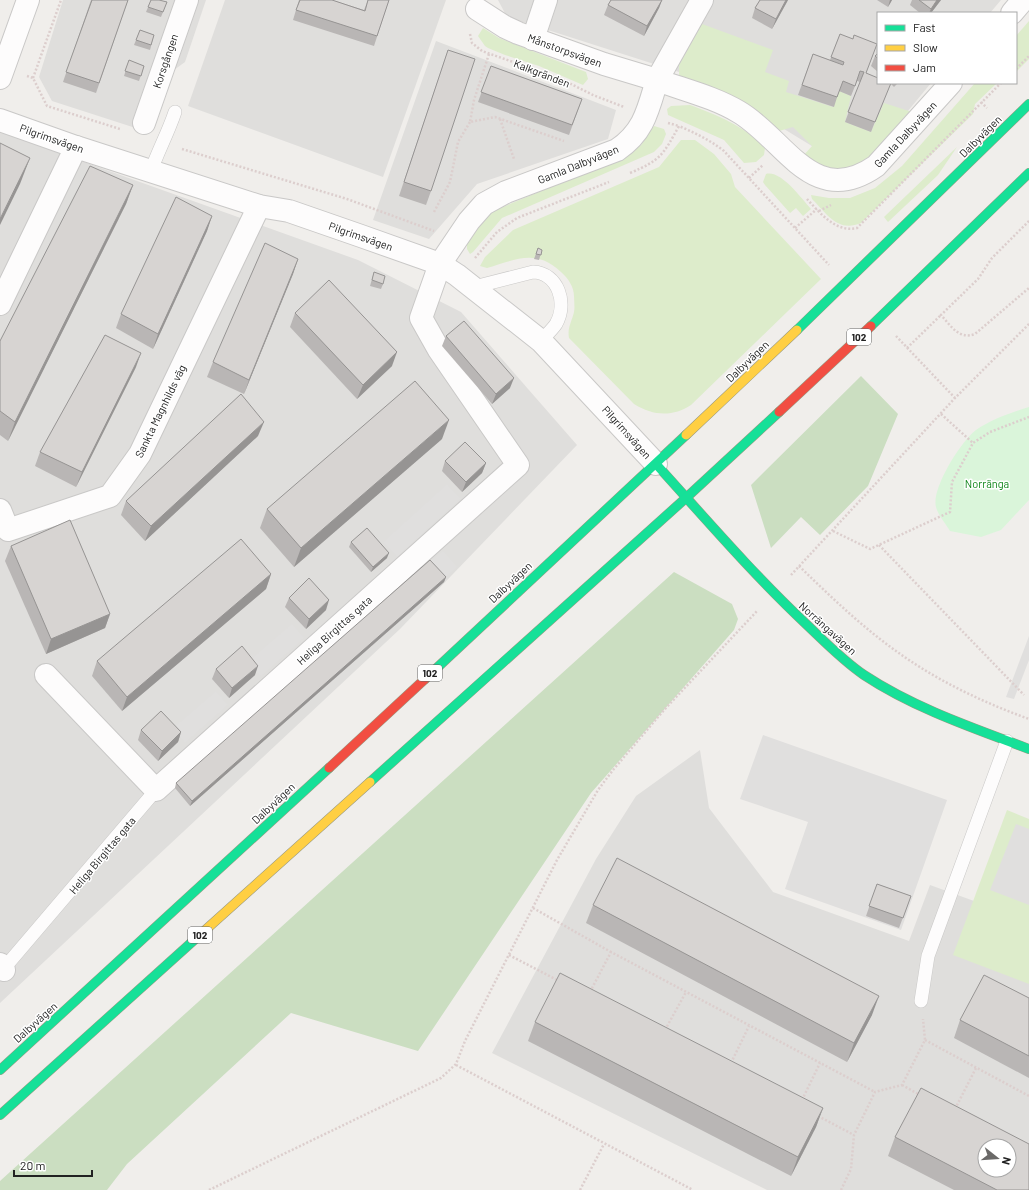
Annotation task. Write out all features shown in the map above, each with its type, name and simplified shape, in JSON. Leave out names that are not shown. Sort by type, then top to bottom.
[{"type":"main road","name":"Dalbyvägen","points":[[0,1070],[205,883],[656,464],[874,257],[1029,104]]},
{"type":"main road","name":"102","points":[[0,1115],[687,497],[912,288],[1029,173]]},
{"type":"main road","name":"Norrängavägen","points":[[656,464],[773,594],[819,637],[863,674],[893,692],[923,706],[1006,741],[1029,749]]},
{"type":"street","points":[[2,73],[28,0]]},
{"type":"street","name":"Korsgången","points":[[135,127],[187,0]]},
{"type":"street","points":[[533,39],[546,0]]},
{"type":"street","points":[[657,80],[702,0]]},
{"type":"street","points":[[1013,12],[1023,0]]},
{"type":"street","name":"Månstorpsvägen","points":[[477,9],[505,27],[533,39],[657,80]]},
{"type":"street","name":"Gamla Dalbyvägen","points":[[457,276],[456,239],[484,204],[506,192],[616,150],[628,142],[637,133],[646,116],[657,80],[718,101],[740,112],[760,127],[800,166],[817,176],[835,179],[857,177],[876,166],[950,84]]},
{"type":"street","name":"Pilgrimsvägen","points":[[0,120],[76,147],[259,206],[289,211],[457,276],[541,341],[656,464]]},
{"type":"street","points":[[0,304],[76,147]]},
{"type":"street","name":"Sankta Magnhilds väg","points":[[0,510],[8,530],[110,496],[140,454],[259,206]]},
{"type":"street","name":"Heliga Birgittas gata","points":[[156,790],[518,465],[438,350],[421,318],[457,276]]},
{"type":"street","points":[[46,675],[156,790]]},
{"type":"lane","points":[[151,171],[166,139],[175,112]]},
{"type":"lane","points":[[457,276],[532,272],[542,273],[548,276],[557,287],[561,307],[555,325],[541,341]]},
{"type":"lane","points":[[921,1001],[928,956],[1006,741]]},
{"type":"lane","name":"Heliga Birgittas gata","points":[[1,969],[156,790]]},
{"type":"path","points":[[61,0],[33,78],[47,106],[135,127]]},
{"type":"path","name":"Kalkgränden","points":[[477,9],[470,26],[472,43],[478,50],[561,79],[593,95],[646,116]]},
{"type":"path","points":[[434,212],[450,182],[458,142],[470,122],[474,100],[489,54]]},
{"type":"path","points":[[1017,68],[1029,56]]},
{"type":"path","points":[[2,73],[33,78]]},
{"type":"path","points":[[987,108],[981,102],[1000,84]]},
{"type":"path","points":[[470,122],[489,116],[500,118],[564,141]]},
{"type":"path","points":[[500,118],[514,159]]},
{"type":"path","points":[[627,174],[655,161],[666,148],[679,126],[708,140],[724,152],[833,270]]},
{"type":"path","points":[[163,143],[347,199],[456,239]]},
{"type":"path","points":[[457,276],[507,223],[613,180]]},
{"type":"path","points":[[795,228],[817,209]]},
{"type":"path","points":[[907,348],[978,279],[992,258],[1029,221]]},
{"type":"path","points":[[941,315],[961,336],[967,337],[975,334],[1029,288]]},
{"type":"path","points":[[209,1190],[441,1078],[456,1064],[465,1041],[557,860],[584,814],[613,770],[664,710],[833,531],[940,414],[1029,324]]},
{"type":"path","points":[[892,333],[955,398]]},
{"type":"path","points":[[940,414],[973,443]]},
{"type":"path","points":[[833,531],[870,549],[950,512],[952,482],[973,443],[990,432],[1029,417]]},
{"type":"path","points":[[879,546],[1024,695]]},
{"type":"path","points":[[799,566],[845,609],[896,651],[940,678],[973,695],[1029,719]]},
{"type":"path","points":[[533,908],[610,952],[875,1092],[902,1085],[921,1096]]},
{"type":"path","points":[[587,996],[610,952]]},
{"type":"path","points":[[509,955],[561,982]]},
{"type":"path","points":[[663,1034],[686,992]]},
{"type":"path","points":[[902,1085],[925,1040],[921,1001]]},
{"type":"path","points":[[728,1069],[750,1026]]},
{"type":"path","points":[[925,1040],[1029,1096]]},
{"type":"path","points":[[799,1106],[820,1063]]},
{"type":"path","points":[[456,1064],[693,1190]]},
{"type":"path","points":[[953,1113],[976,1068]]},
{"type":"path","points":[[841,1190],[851,1169],[854,1135],[875,1092]]},
{"type":"path","points":[[813,1113],[854,1135]]},
{"type":"path","points":[[580,1190],[604,1144]]},
{"type":"shaded area","points":[[63,0],[206,0],[185,62],[167,75],[148,132],[52,101],[39,77]]},
{"type":"shaded area","points":[[225,0],[446,0],[383,177],[188,106]]},
{"type":"shaded area","points":[[498,0],[1001,0],[991,12],[877,12],[877,84],[930,84],[884,140],[838,162],[704,80],[507,17]]},
{"type":"shaded area","points":[[436,41],[616,110],[608,139],[477,184],[429,239],[373,220]]},
{"type":"shaded area","points":[[0,132],[358,260],[461,312],[577,445],[400,629],[0,1003]]},
{"type":"shaded area","points":[[447,484],[461,499],[397,557],[383,542]]},
{"type":"shaded area","points":[[443,551],[457,567],[443,579],[429,563]]},
{"type":"shaded area","points":[[292,624],[304,638],[261,676],[248,662]]},
{"type":"shaded area","points":[[1029,636],[1029,660],[1014,699],[1006,697]]},
{"type":"shaded area","points":[[216,691],[228,705],[185,743],[172,729]]},
{"type":"shaded area","points":[[763,735],[947,800],[901,930],[785,889],[808,822],[740,799]]},
{"type":"shaded area","points":[[700,750],[709,808],[773,892],[909,941],[930,885],[1029,921],[1029,1190],[767,1190],[492,1053],[596,859],[636,796]]},
{"type":"shaded area","points":[[1016,824],[1029,829],[1029,905],[990,890]]},
{"type":"green space","points":[[1029,21],[1029,59],[1017,71],[1017,35]]},
{"type":"green space","points":[[702,24],[773,50],[765,72],[789,81],[786,92],[833,107],[839,91],[851,96],[845,122],[871,132],[884,103],[912,112],[883,144],[860,163],[847,168],[834,169],[819,166],[803,156],[812,146],[793,127],[779,131],[757,112],[745,105],[679,79],[679,65]]},
{"type":"green space","points":[[483,28],[499,38],[586,72],[588,79],[583,85],[539,66],[488,48],[478,36]]},
{"type":"green space","points":[[974,84],[996,84],[975,104],[973,114],[861,223],[846,226],[839,224],[828,216],[812,199],[811,195],[829,198],[850,198],[875,188],[902,166]]},
{"type":"green space","points":[[690,105],[720,117],[749,133],[765,148],[764,155],[756,162],[744,163],[724,140],[668,115],[667,109],[671,106]]},
{"type":"green space","points":[[654,126],[664,129],[666,134],[662,144],[654,152],[502,218],[470,254],[467,249],[467,244],[486,214],[628,155],[641,145]]},
{"type":"green space","points":[[681,140],[695,140],[714,154],[731,174],[735,187],[821,279],[691,405],[677,412],[663,414],[648,411],[634,404],[569,338],[569,328],[574,310],[574,293],[570,283],[561,272],[543,260],[534,258],[516,259],[487,268],[480,266],[485,257],[513,230],[659,167]]},
{"type":"green space","points":[[957,147],[938,175],[888,222],[884,217]]},
{"type":"green space","points":[[766,174],[778,176],[784,180],[811,209],[803,216],[796,208],[790,213],[763,182]]},
{"type":"green space","points":[[861,376],[898,414],[868,486],[820,535],[801,517],[771,548],[751,485]]},
{"type":"green space","name":"Norränga","points":[[1029,407],[1029,500],[1001,530],[981,537],[950,531],[937,510],[936,499],[938,489],[955,454],[970,436],[982,426],[995,419]]},
{"type":"green space","points":[[674,572],[732,604],[738,619],[734,630],[591,793],[418,1051],[291,1013],[127,1164],[107,1190],[0,1190],[0,1181]]},
{"type":"green space","points":[[1007,810],[1029,819],[1029,984],[953,955]]},
{"type":"building","points":[[92,0],[128,0],[99,83],[66,72]]},
{"type":"building","points":[[151,0],[167,2],[163,12],[148,7]]},
{"type":"building","points":[[300,0],[332,0],[365,11],[368,0],[389,0],[377,36],[296,10]]},
{"type":"building","points":[[611,0],[662,0],[647,26],[608,5]]},
{"type":"building","points":[[760,0],[786,0],[776,19],[755,8]]},
{"type":"building","points":[[919,0],[937,0],[931,9]]},
{"type":"building","points":[[140,30],[154,35],[151,45],[136,40]]},
{"type":"building","points":[[840,34],[853,39],[854,35],[877,44],[866,73],[877,78],[877,84],[891,84],[875,122],[848,112],[864,72],[860,71],[855,86],[843,81],[837,97],[802,85],[813,54],[843,65],[844,62],[831,57]]},
{"type":"building","points":[[448,50],[475,59],[431,191],[404,182]]},
{"type":"building","points":[[129,60],[144,66],[141,76],[125,71]]},
{"type":"building","points":[[491,66],[582,99],[572,125],[481,92]]},
{"type":"building","points":[[0,143],[30,158],[0,219]]},
{"type":"building","points":[[90,166],[133,185],[15,422],[0,411],[0,341]]},
{"type":"building","points":[[176,197],[212,216],[158,334],[121,314]]},
{"type":"building","points":[[265,243],[298,259],[249,380],[213,362]]},
{"type":"building","points":[[538,248],[542,250],[541,255],[536,254]]},
{"type":"building","points":[[374,272],[385,276],[383,284],[372,280]]},
{"type":"building","points":[[329,280],[397,352],[363,385],[295,313]]},
{"type":"building","points":[[464,321],[514,378],[496,394],[446,336]]},
{"type":"building","points":[[105,335],[141,353],[82,472],[40,452]]},
{"type":"building","points":[[415,381],[449,420],[301,548],[267,509]]},
{"type":"building","points":[[241,394],[264,422],[151,526],[126,501]]},
{"type":"building","points":[[465,442],[486,463],[466,482],[445,461]]},
{"type":"building","points":[[70,520],[110,614],[51,639],[11,546]]},
{"type":"building","points":[[367,528],[389,553],[373,567],[351,542]]},
{"type":"building","points":[[241,539],[271,574],[127,697],[97,661]]},
{"type":"building","points":[[430,560],[446,577],[192,801],[176,783]]},
{"type":"building","points":[[309,578],[329,600],[309,619],[289,598]]},
{"type":"building","points":[[242,646],[258,666],[232,688],[216,669]]},
{"type":"building","points":[[161,711],[181,732],[162,751],[141,730]]},
{"type":"building","points":[[617,858],[879,996],[854,1043],[593,905]]},
{"type":"building","points":[[877,884],[911,896],[903,918],[869,906]]},
{"type":"building","points":[[560,973],[823,1108],[798,1157],[535,1022]]},
{"type":"building","points":[[984,975],[1029,998],[1029,1056],[960,1020]]},
{"type":"building","points":[[921,1088],[1029,1144],[1029,1190],[997,1190],[895,1137]]},
{"type":"traffic: fast","points":[[797,330],[1029,104]]},
{"type":"traffic: fast","points":[[871,326],[1029,173]]},
{"type":"traffic: fast","points":[[370,782],[687,497],[779,412]]},
{"type":"traffic: fast","points":[[425,679],[686,435]]},
{"type":"traffic: fast","points":[[656,464],[766,585],[826,643],[856,669],[903,698],[965,725],[1029,749]]},
{"type":"traffic: fast","points":[[0,1070],[329,768]]},
{"type":"traffic: fast","points":[[0,1115],[202,933]]},
{"type":"traffic: slow","points":[[686,435],[797,330]]},
{"type":"traffic: slow","points":[[202,933],[370,782]]},
{"type":"traffic: jam","points":[[779,412],[871,326]]},
{"type":"traffic: jam","points":[[329,768],[425,679]]}]
